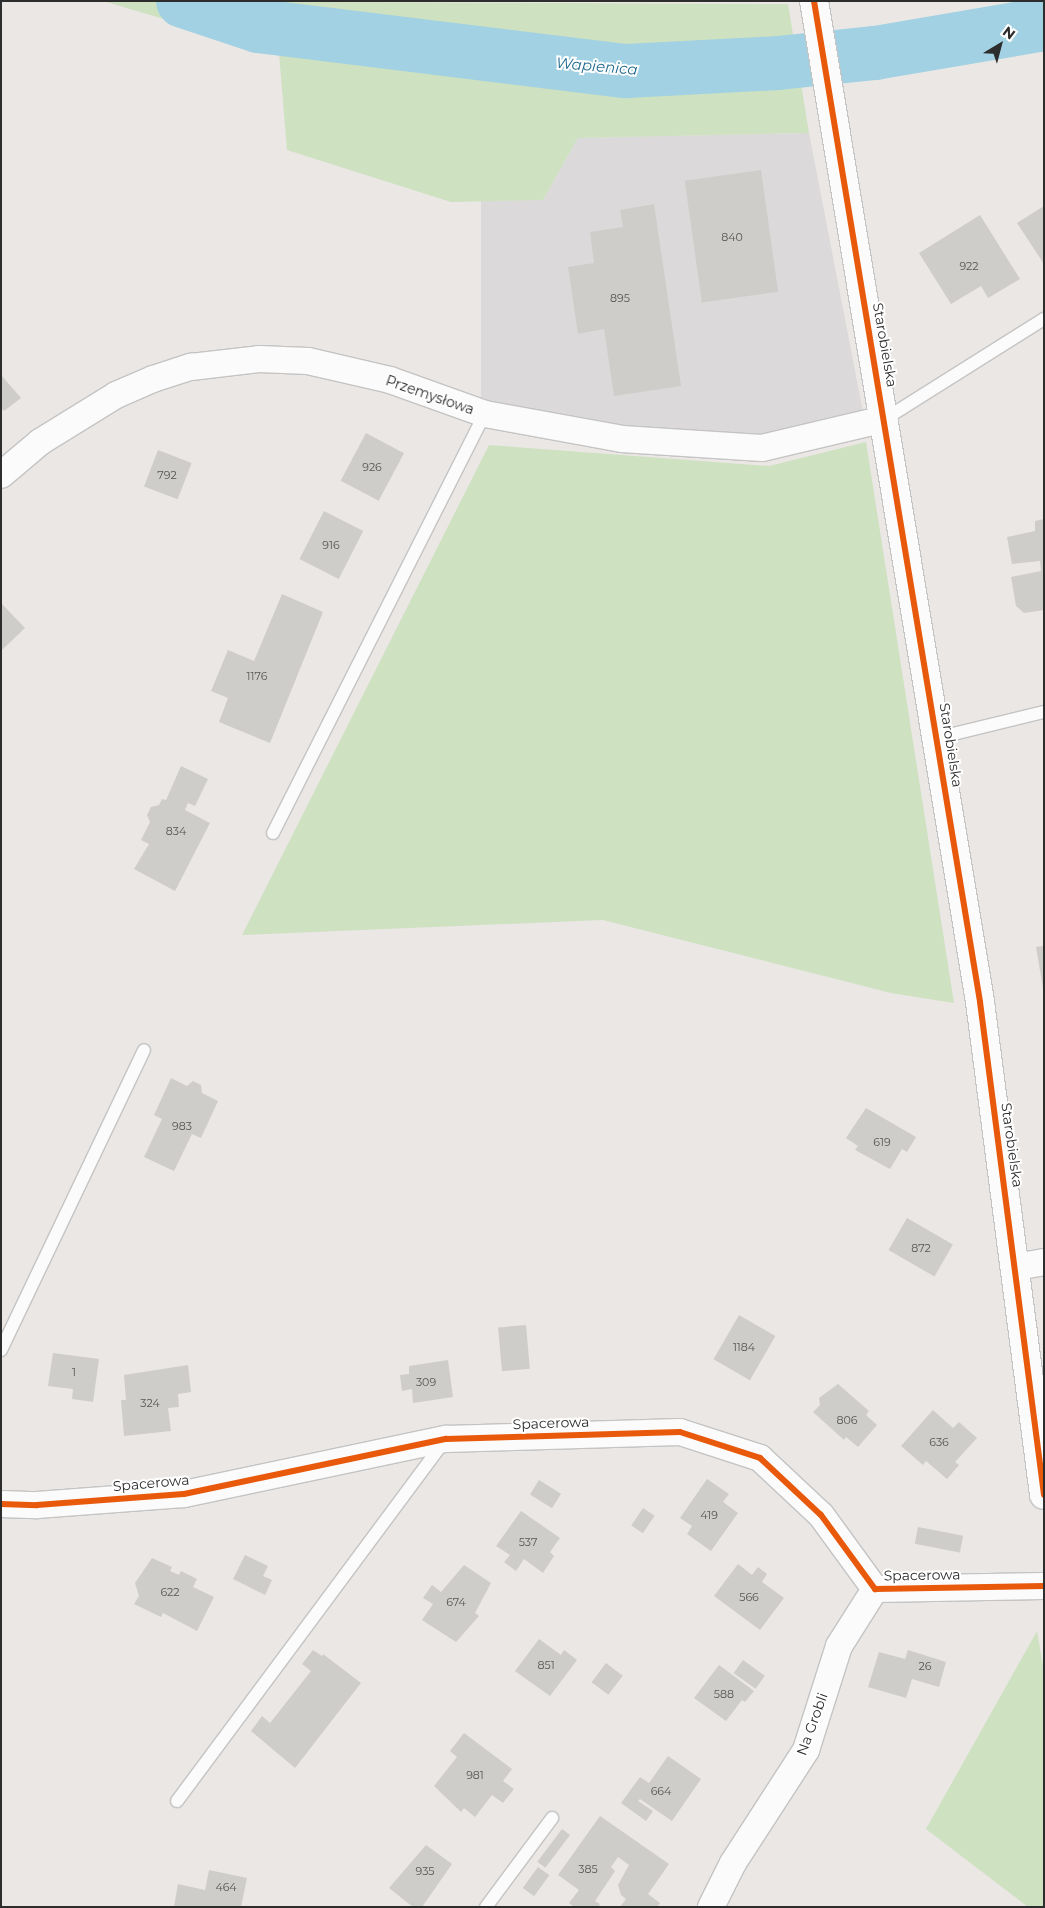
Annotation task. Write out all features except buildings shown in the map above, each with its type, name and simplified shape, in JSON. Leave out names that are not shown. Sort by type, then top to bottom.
[{"type":"street","name":"Starobielska","points":[[815,6],[886,419],[980,1002],[1016,1267],[1044,1495]]},
{"type":"street","name":"Przemysłowa","points":[[1,475],[40,442],[116,395],[152,379],[191,367],[259,359],[308,361],[390,380],[485,414],[622,439],[762,448],[886,419]]},
{"type":"street","points":[[1016,1267],[1044,1262]]},
{"type":"street","name":"Spacerowa","points":[[1,1504],[184,1494],[446,1439],[680,1432],[760,1458],[821,1516],[874,1588],[1044,1586]]},
{"type":"street","name":"Na Grobli","points":[[711,1907],[733,1863],[806,1750],[839,1646],[874,1588]]},
{"type":"lane","points":[[886,419],[1044,319]]},
{"type":"lane","points":[[272,833],[485,414]]},
{"type":"lane","points":[[937,738],[1044,712]]},
{"type":"lane","points":[[1,1350],[144,1050]]},
{"type":"lane","points":[[177,1801],[446,1439]]},
{"type":"lane","points":[[486,1907],[552,1818]]},
{"type":"shaded area","points":[[809,133],[863,412],[761,438],[621,432],[481,404],[481,201],[543,200],[578,138]]},
{"type":"green space","points":[[103,1],[788,4],[809,133],[578,138],[543,200],[451,202],[287,150],[279,53]]},
{"type":"green space","points":[[866,442],[954,1003],[891,993],[603,920],[242,935],[489,445],[769,466]]},
{"type":"green space","points":[[1037,1631],[1044,1672],[1044,1907],[1028,1907],[926,1829]]},
{"type":"waterway","name":"Wapienica","points":[[183,1],[258,26],[627,71],[778,63],[875,53],[1044,24]]},
{"type":"cycle path","points":[[814,1],[980,1002],[1044,1495]]},
{"type":"cycle path","points":[[1,1504],[37,1505],[184,1494],[446,1439],[680,1432],[760,1458],[821,1515],[875,1589],[1044,1586]]}]
